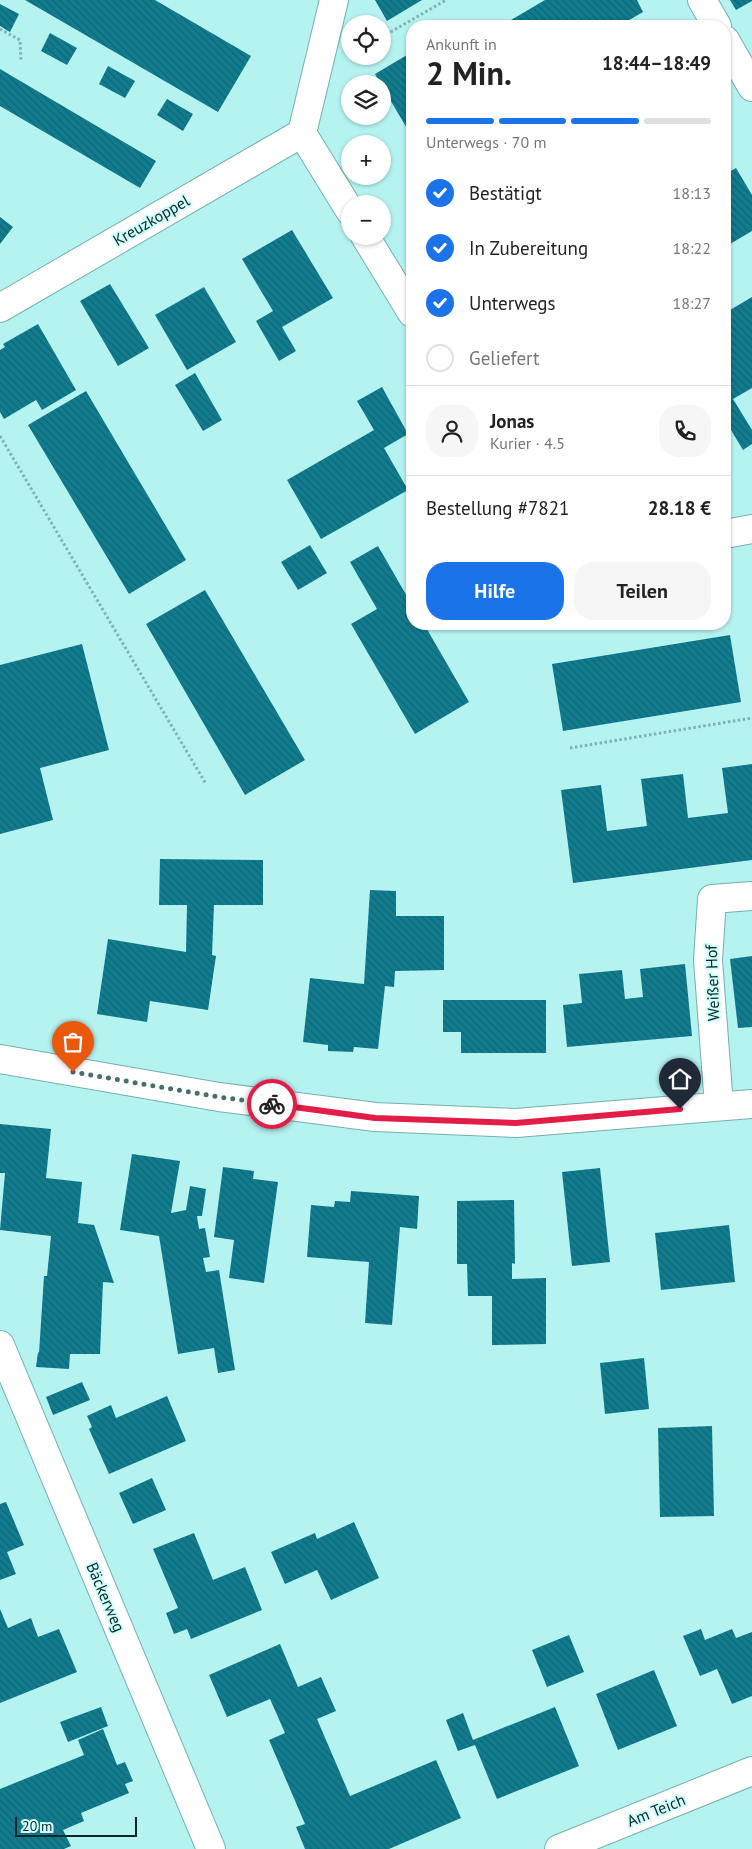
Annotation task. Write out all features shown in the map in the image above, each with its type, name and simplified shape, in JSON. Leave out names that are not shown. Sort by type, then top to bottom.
[{"type":"street","points":[[334,0],[302,132],[341,196]]},
{"type":"street","points":[[702,0],[714,20]]},
{"type":"street","points":[[731,50],[752,87]]},
{"type":"street","name":"Kreuzkoppel","points":[[0,308],[302,132]]},
{"type":"street","points":[[370,245],[406,303]]},
{"type":"street","points":[[731,533],[752,529]]},
{"type":"street","name":"Weißer Hof","points":[[719,1106],[708,960],[712,900],[752,896]]},
{"type":"street","points":[[0,1059],[219,1097],[375,1118],[516,1123],[752,1104]]},
{"type":"street","name":"Bäckerweg","points":[[0,1346],[211,1849]]},
{"type":"street","name":"Am Teich","points":[[559,1849],[752,1771]]},
{"type":"path","points":[[411,20],[446,0]]},
{"type":"path","points":[[391,32],[406,23]]},
{"type":"path","points":[[0,29],[20,40],[21,61]]},
{"type":"path","points":[[0,436],[206,784]]},
{"type":"path","points":[[570,748],[752,718]]},
{"type":"building","points":[[25,0],[155,0],[251,56],[218,112]]},
{"type":"building","points":[[375,0],[422,0],[391,19],[391,15],[384,15]]},
{"type":"building","points":[[545,0],[637,0],[643,12],[629,20],[511,20]]},
{"type":"building","points":[[730,0],[752,0],[752,1],[736,10]]},
{"type":"building","points":[[0,4],[19,14],[10,32],[0,26]]},
{"type":"building","points":[[50,33],[77,48],[67,65],[41,51]]},
{"type":"building","points":[[406,56],[406,127],[391,101],[391,75],[376,75]]},
{"type":"building","points":[[108,66],[135,81],[125,98],[99,84]]},
{"type":"building","points":[[0,69],[156,161],[140,188],[0,106]]},
{"type":"building","points":[[167,99],[193,114],[183,131],[157,115]]},
{"type":"building","points":[[736,168],[752,195],[752,231],[731,243],[731,171]]},
{"type":"building","points":[[0,217],[13,227],[0,244]]},
{"type":"building","points":[[292,230],[333,298],[282,327],[296,351],[279,361],[256,321],[273,311],[242,259]]},
{"type":"building","points":[[110,284],[149,348],[118,366],[80,301]]},
{"type":"building","points":[[204,287],[236,342],[187,370],[155,315]]},
{"type":"building","points":[[752,297],[752,388],[733,399],[752,430],[752,444],[743,450],[731,430],[731,309]]},
{"type":"building","points":[[38,324],[76,390],[42,410],[36,400],[4,419],[0,412],[0,350],[5,347],[3,344]]},
{"type":"building","points":[[195,373],[222,420],[203,431],[175,385]]},
{"type":"building","points":[[382,387],[406,430],[406,435],[384,448],[406,486],[406,491],[321,539],[287,480],[374,430],[357,401]]},
{"type":"building","points":[[86,391],[186,560],[129,594],[28,425]]},
{"type":"building","points":[[310,545],[327,573],[298,590],[281,562]]},
{"type":"building","points":[[378,546],[406,595],[406,630],[427,630],[469,702],[415,734],[351,624],[377,609],[350,562]]},
{"type":"building","points":[[205,590],[305,760],[245,795],[146,624]]},
{"type":"building","points":[[730,635],[741,702],[563,731],[552,664]]},
{"type":"building","points":[[82,644],[109,750],[40,768],[53,820],[0,834],[0,665]]},
{"type":"building","points":[[752,764],[752,860],[573,883],[561,790],[601,785],[607,831],[647,826],[641,779],[683,774],[688,818],[728,813],[722,768]]},
{"type":"building","points":[[160,859],[263,860],[263,905],[214,905],[212,955],[216,956],[208,1010],[150,1001],[147,1022],[97,1014],[108,939],[186,952],[187,905],[159,905]]},
{"type":"building","points":[[370,890],[396,891],[396,916],[444,916],[444,970],[395,971],[394,987],[385,986],[378,1049],[354,1047],[353,1052],[328,1051],[328,1045],[303,1042],[310,978],[364,984]]},
{"type":"building","points":[[752,956],[752,1027],[738,1028],[730,959]]},
{"type":"building","points":[[685,964],[692,1036],[567,1047],[563,1005],[582,1003],[579,974],[622,970],[625,999],[643,997],[640,969]]},
{"type":"building","points":[[443,1000],[546,1000],[546,1053],[461,1053],[461,1032],[443,1032]]},
{"type":"building","points":[[0,1124],[51,1129],[46,1178],[82,1182],[78,1223],[94,1225],[114,1283],[103,1282],[100,1354],[70,1354],[69,1369],[36,1367],[39,1353],[44,1276],[47,1276],[51,1236],[0,1230],[5,1173],[0,1173]]},
{"type":"building","points":[[132,1154],[180,1161],[171,1213],[186,1210],[190,1186],[206,1189],[202,1216],[197,1216],[199,1229],[205,1228],[210,1257],[203,1258],[206,1272],[219,1270],[235,1370],[218,1373],[214,1348],[178,1354],[159,1236],[120,1230]]},
{"type":"building","points":[[223,1167],[254,1171],[253,1179],[278,1182],[264,1283],[229,1278],[234,1240],[214,1237]]},
{"type":"building","points":[[600,1168],[610,1262],[572,1266],[562,1172]]},
{"type":"building","points":[[351,1191],[419,1196],[417,1229],[400,1227],[392,1325],[365,1323],[369,1262],[307,1257],[311,1205],[334,1207],[335,1201],[350,1202]]},
{"type":"building","points":[[514,1200],[515,1264],[512,1263],[512,1279],[546,1278],[546,1344],[492,1345],[492,1296],[468,1296],[467,1264],[457,1264],[457,1201]]},
{"type":"building","points":[[729,1225],[735,1282],[661,1290],[655,1233]]},
{"type":"building","points":[[644,1358],[649,1409],[605,1414],[600,1363]]},
{"type":"building","points":[[82,1382],[90,1400],[53,1415],[46,1397]]},
{"type":"building","points":[[167,1396],[186,1441],[109,1474],[89,1429],[92,1427],[87,1416],[111,1405],[116,1418]]},
{"type":"building","points":[[712,1426],[714,1516],[660,1517],[658,1428]]},
{"type":"building","points":[[152,1478],[166,1510],[133,1524],[119,1493]]},
{"type":"building","points":[[6,1502],[24,1545],[7,1552],[16,1574],[0,1580],[0,1504]]},
{"type":"building","points":[[354,1522],[379,1578],[331,1600],[317,1570],[285,1584],[271,1552],[315,1533],[317,1539]]},
{"type":"building","points":[[194,1533],[213,1580],[245,1567],[262,1610],[191,1639],[187,1629],[174,1634],[166,1613],[178,1608],[153,1549]]},
{"type":"building","points":[[0,1609],[8,1628],[31,1618],[38,1637],[59,1629],[77,1672],[0,1703]]},
{"type":"building","points":[[701,1629],[705,1640],[732,1629],[736,1638],[752,1632],[752,1696],[732,1704],[717,1669],[700,1676],[683,1636]]},
{"type":"building","points":[[569,1635],[584,1672],[547,1687],[532,1650]]},
{"type":"building","points":[[280,1644],[298,1687],[321,1677],[336,1711],[317,1719],[350,1796],[436,1760],[461,1818],[389,1849],[305,1849],[296,1827],[305,1824],[269,1740],[285,1733],[270,1699],[227,1717],[209,1675]]},
{"type":"building","points":[[654,1670],[677,1726],[618,1750],[596,1694]]},
{"type":"building","points":[[101,1707],[108,1726],[68,1742],[60,1722]]},
{"type":"building","points":[[555,1707],[579,1766],[497,1799],[475,1745],[458,1751],[446,1720],[463,1713],[473,1740]]},
{"type":"building","points":[[103,1729],[117,1765],[125,1762],[133,1781],[125,1784],[129,1793],[81,1813],[84,1821],[63,1830],[71,1846],[64,1849],[0,1849],[0,1789],[84,1755],[78,1740]]},
{"type":"way so far","points":[[73,1072],[219,1097],[272,1104]]},
{"type":"route","points":[[272,1104],[375,1118],[516,1123],[680,1109]]}]
